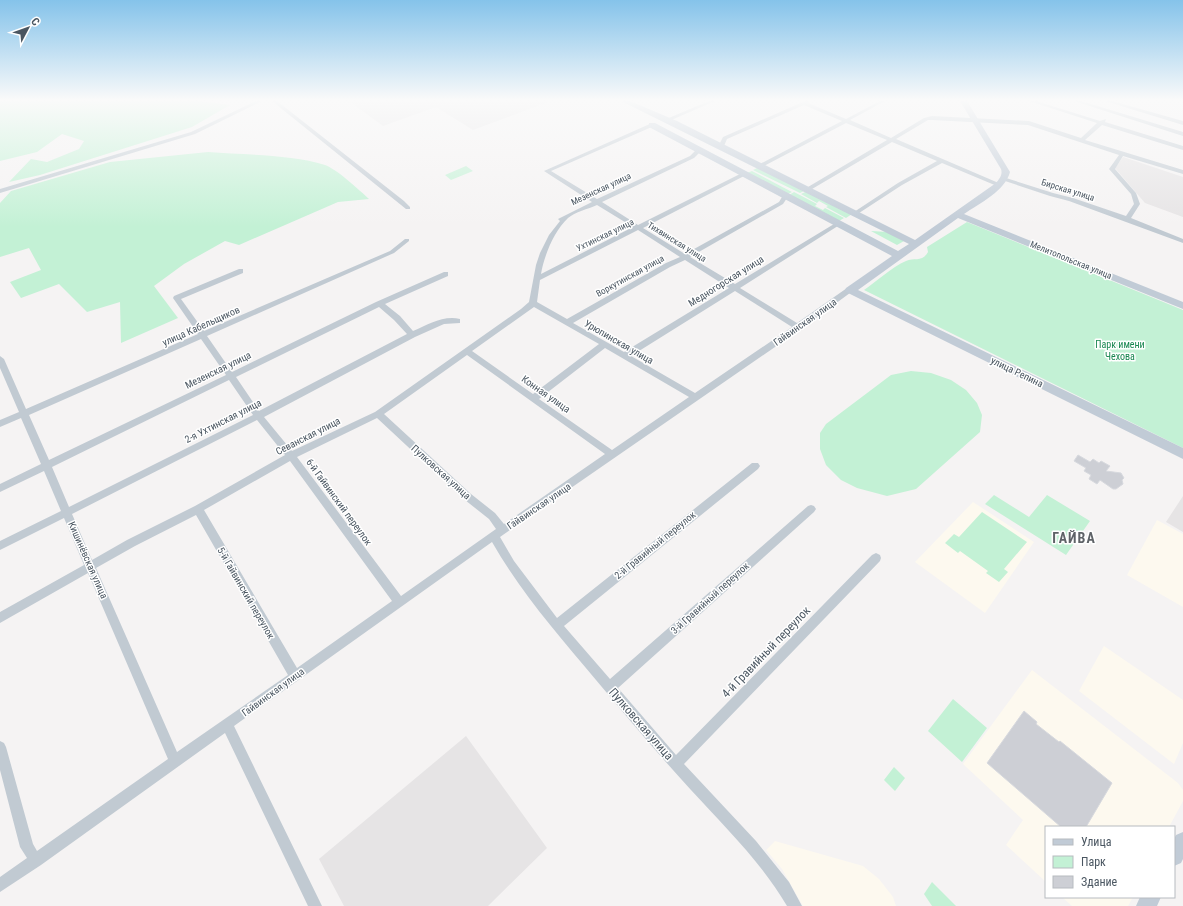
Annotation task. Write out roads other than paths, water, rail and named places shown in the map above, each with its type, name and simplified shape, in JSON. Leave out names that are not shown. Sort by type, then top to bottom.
[{"type":"main road","points":[[692,143],[744,174],[900,256]]},
{"type":"main road","points":[[715,143],[916,244]]},
{"type":"main road","points":[[990,143],[1005,169],[1002,182]]},
{"type":"main road","name":"Гайвинская улица","points":[[850,290],[958,215],[1002,182]]},
{"type":"main road","name":"Мелитопольская улица","points":[[958,215],[1183,306]]},
{"type":"main road","name":"улица Репина","points":[[850,290],[1183,454]]},
{"type":"main road","points":[[1175,854],[1183,842]]},
{"type":"street","points":[[0,191],[159,143]]},
{"type":"street","points":[[328,143],[408,208]]},
{"type":"street","name":"Тихвинская улица","points":[[607,143],[547,171],[798,327]]},
{"type":"street","points":[[760,166],[803,143]]},
{"type":"street","points":[[810,188],[885,143]]},
{"type":"street","points":[[899,143],[941,161],[1002,182]]},
{"type":"street","points":[[1088,143],[1183,172]]},
{"type":"street","points":[[1168,143],[1183,148]]},
{"type":"street","name":"Мезенская улица","points":[[556,222],[692,157],[697,152]]},
{"type":"street","points":[[1122,154],[1112,169],[1134,194],[1136,204],[1127,218]]},
{"type":"street","points":[[856,213],[900,184],[941,161]]},
{"type":"street","name":"Ухтинская улица","points":[[538,278],[744,174]]},
{"type":"street","name":"Бирская улица","points":[[1002,182],[1070,199],[1127,218],[1183,241]]},
{"type":"street","name":"Воркутинская улица","points":[[567,323],[781,203],[784,198]]},
{"type":"street","points":[[533,303],[539,265],[545,248],[552,235],[566,217]]},
{"type":"street","name":"Медногорская улица","points":[[624,356],[839,224]]},
{"type":"street","name":"улица Кабельщиков","points":[[0,424],[392,252],[407,240]]},
{"type":"street","name":"6-й Гайвинский переулок","points":[[241,271],[177,298],[258,416],[291,456],[400,603]]},
{"type":"street","name":"Мезенская улица","points":[[0,488],[379,304],[446,274]]},
{"type":"street","name":"Гайвинская улица","points":[[0,885],[499,533],[850,290]]},
{"type":"street","name":"Урюпинская улица","points":[[533,303],[603,345],[696,397]]},
{"type":"street","name":"Севанская улица","points":[[0,618],[291,456],[378,414],[533,303]]},
{"type":"street","points":[[379,304],[391,312],[412,336]]},
{"type":"street","name":"2-я Ухтинская улица","points":[[0,546],[258,416],[412,336],[443,321],[458,322]]},
{"type":"street","points":[[533,399],[603,345]]},
{"type":"street","name":"Конная улица","points":[[466,351],[613,455]]},
{"type":"street","name":"Кишинёвская улица","points":[[0,359],[2,372],[24,414],[47,465],[175,762]]},
{"type":"street","name":"Пулковская улица","points":[[378,414],[468,497],[492,516],[510,564],[556,625],[676,764],[751,846],[784,887],[795,906]]},
{"type":"street","name":"2-й Гравийный переулок","points":[[556,625],[755,466]]},
{"type":"street","name":"5-й Гайвинский переулок","points":[[198,509],[295,676]]},
{"type":"street","name":"3-й Гравийный переулок","points":[[610,687],[811,509]]},
{"type":"street","name":"4-й Гравийный переулок","points":[[676,764],[876,558]]},
{"type":"street","points":[[227,725],[315,906]]},
{"type":"street","points":[[0,747],[27,846],[36,860]]},
{"type":"district","name":"ГАЙВА","points":[[1074,538]]},
{"type":"park label","name":"Парк имени Чехова","points":[[1120,350]]}]
